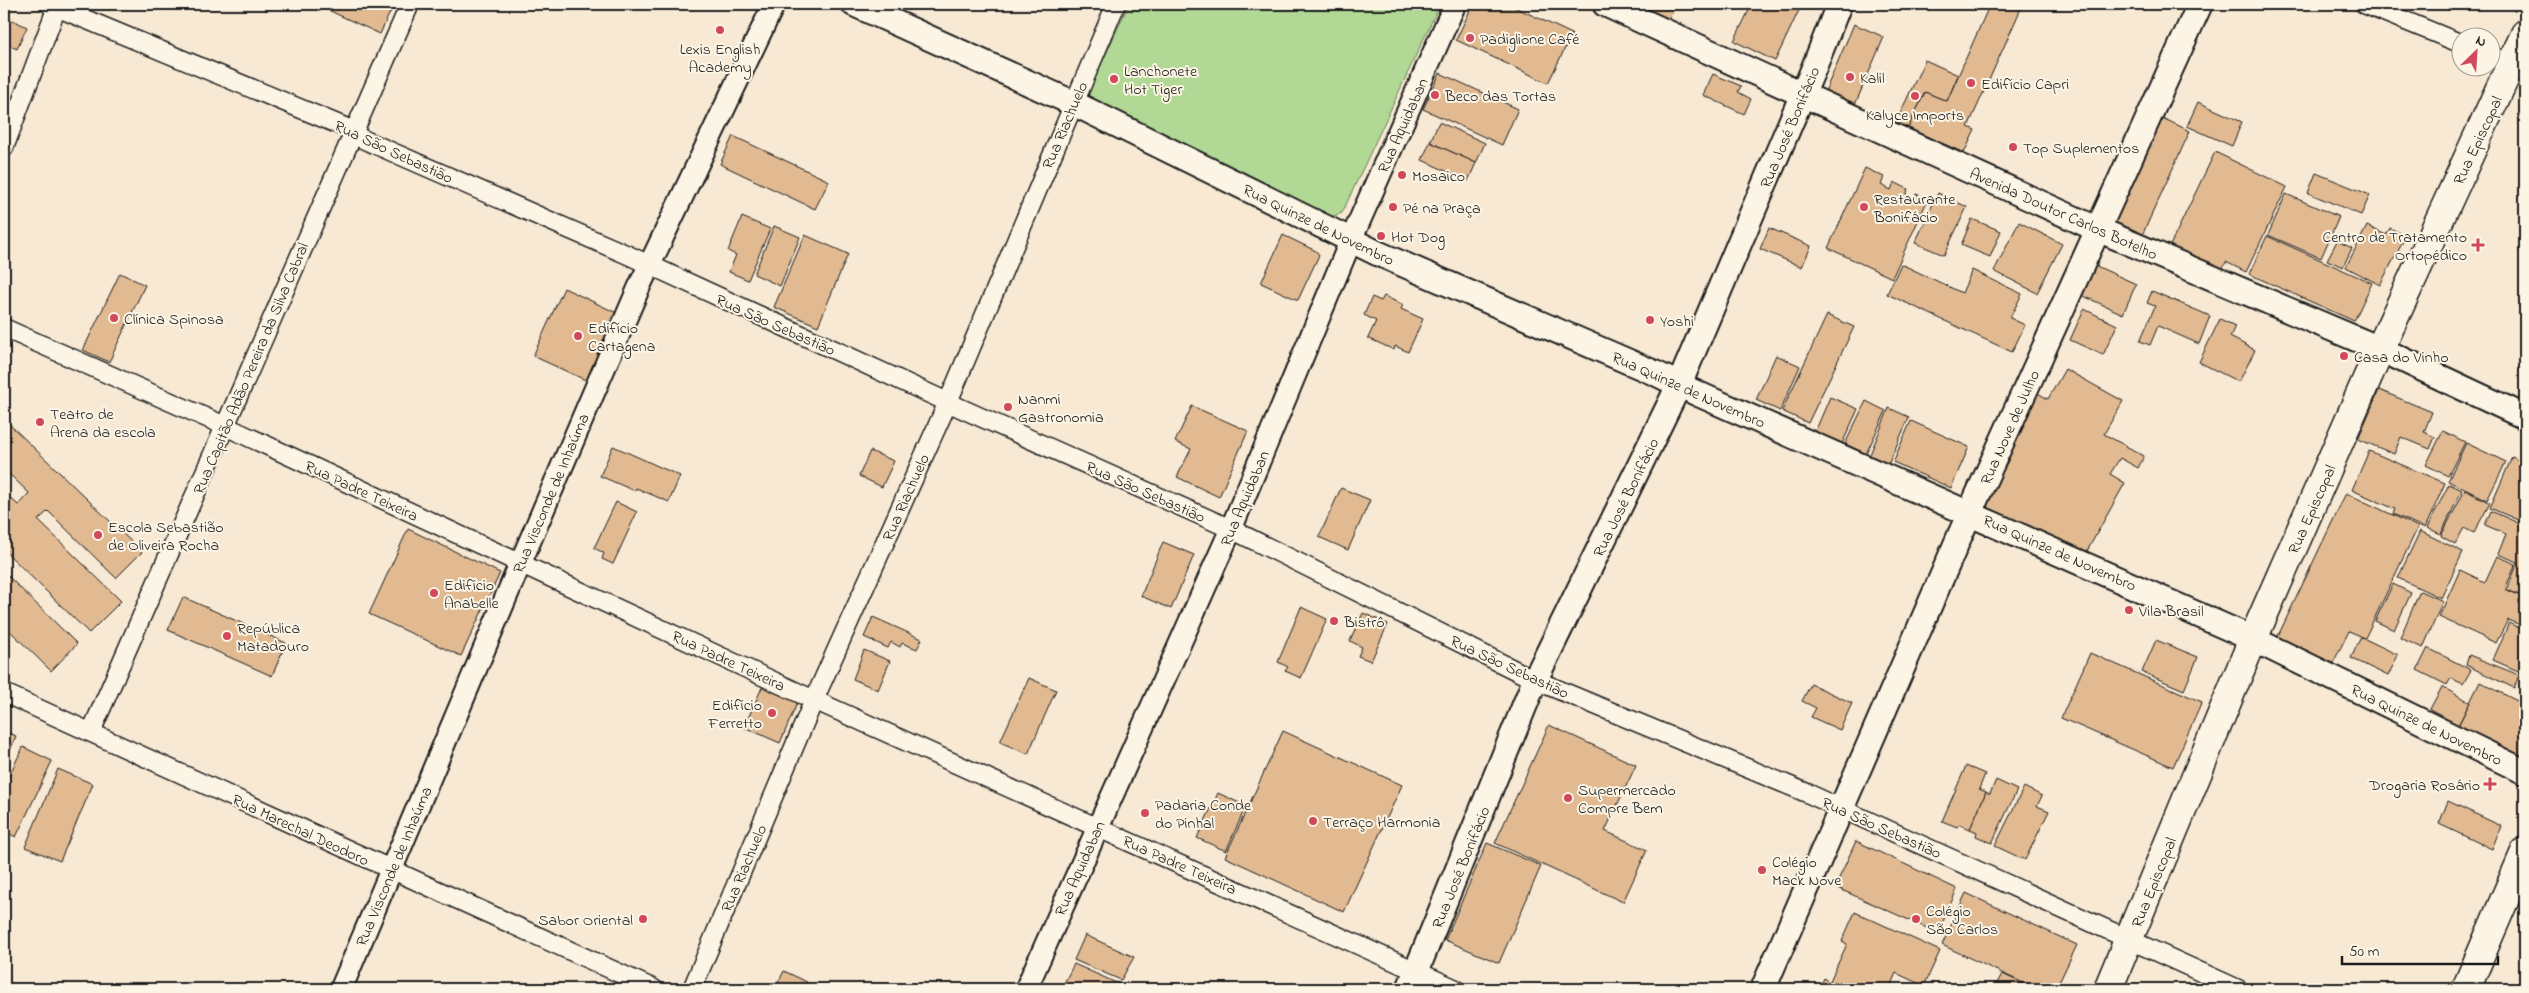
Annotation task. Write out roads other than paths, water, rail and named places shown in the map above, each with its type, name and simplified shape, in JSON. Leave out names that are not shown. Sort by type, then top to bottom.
[{"type":"main road","name":"Rua Quinze de Novembro","points":[[854,4],[1074,103],[1351,240],[1970,512],[2253,639],[2525,772]]},
{"type":"main road","name":"Avenida Doutor Carlos Botelho","points":[[1605,4],[2097,229],[2380,349],[2525,416]]},
{"type":"main road","name":"Rua José Bonifácio","points":[[1413,980],[1536,680],[1678,385],[1839,4]]},
{"type":"main road","name":"Rua Nove de Julho","points":[[1762,989],[1843,809],[1970,512],[2200,4]]},
{"type":"main road","name":"Rua Episcopal","points":[[2108,989],[2253,639],[2380,349],[2509,63],[2525,34]]},
{"type":"main road","points":[[2466,989],[2525,852]]},
{"type":"street","name":"Rua Capitão Adão Pereira da Silva Cabral","points":[[91,732],[351,134],[410,4]]},
{"type":"street","name":"Rua Visconde de Inhaúma","points":[[340,989],[520,564],[650,265],[774,4]]},
{"type":"street","name":"Rua Riachuelo","points":[[692,989],[814,700],[948,402],[1116,4]]},
{"type":"street","name":"Rua Aquidaban","points":[[1026,989],[1231,529],[1351,240],[1455,4]]},
{"type":"street","points":[[2364,4],[2452,40]]},
{"type":"street","name":"Rua São Sebastião","points":[[54,5],[347,128],[351,134],[650,265],[1231,529],[1536,680],[1843,809],[2238,989]]},
{"type":"street","points":[[4,148],[54,5]]},
{"type":"street","name":"Rua Padre Teixeira","points":[[4,328],[225,426],[814,700],[1098,826],[1413,980],[1456,989]]},
{"type":"street","name":"Rua Marechal Deodoro","points":[[4,693],[391,871],[654,989]]},
{"type":"place","name":"Lexis English Academy","points":[[720,30]]},
{"type":"place","name":"Padiglione Café","points":[[1470,38]]},
{"type":"place","name":"Kalil","points":[[1850,77]]},
{"type":"place","name":"Lanchonete Hot Tiger","points":[[1114,79]]},
{"type":"place","name":"Edifício Capri","points":[[1971,83]]},
{"type":"place","name":"Beco das Tortas","points":[[1435,95]]},
{"type":"place","name":"Kalyce Imports","points":[[1915,96]]},
{"type":"place","name":"Top Suplementos","points":[[2013,147]]},
{"type":"place","name":"Mosaico","points":[[1402,175]]},
{"type":"place","name":"Pé na Praça","points":[[1393,207]]},
{"type":"place","name":"Restaurante Bonifácio","points":[[1864,207]]},
{"type":"place","name":"Hot Dog","points":[[1381,236]]},
{"type":"place","name":"Centro de Tratamento Ortopédico","points":[[2478,245]]},
{"type":"place","name":"Clínica Spinosa","points":[[114,318]]},
{"type":"place","name":"Yoshi","points":[[1650,320]]},
{"type":"place","name":"Edifício Cartagena","points":[[578,336]]},
{"type":"place","name":"Casa do Vinho","points":[[2344,356]]},
{"type":"place","name":"Nanmi Gastronomia","points":[[1008,407]]},
{"type":"place","name":"Teatro de Arena da escola","points":[[40,422]]},
{"type":"place","name":"Escola Sebastião de Oliveira Rocha","points":[[98,535]]},
{"type":"place","name":"Edifício Anabelle","points":[[434,593]]},
{"type":"place","name":"Vila Brasil","points":[[2129,610]]},
{"type":"place","name":"Bistrô","points":[[1334,621]]},
{"type":"place","name":"República Matadouro","points":[[227,636]]},
{"type":"place","name":"Edifício Ferretto","points":[[772,713]]},
{"type":"place","name":"Drogaria Rosário","points":[[2490,784]]},
{"type":"place","name":"Supermercado Compre Bem","points":[[1568,798]]},
{"type":"place","name":"Padaria Conde do Pinhal","points":[[1145,813]]},
{"type":"place","name":"Terraço Harmonia","points":[[1313,821]]},
{"type":"place","name":"Colégio Mack Nove","points":[[1762,870]]},
{"type":"place","name":"Sabor Oriental","points":[[643,919]]},
{"type":"place","name":"Colégio São Carlos","points":[[1916,919]]}]
